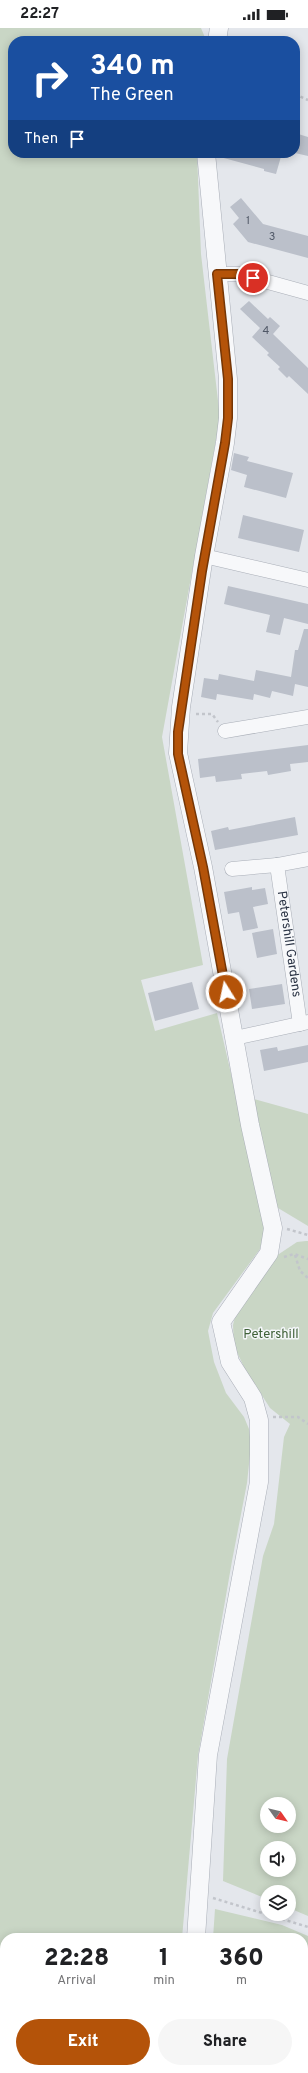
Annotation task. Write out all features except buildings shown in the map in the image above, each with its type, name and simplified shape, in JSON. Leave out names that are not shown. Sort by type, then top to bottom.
[{"type":"street","points":[[196,1933],[208,1755],[259,1482],[259,1420],[253,1398],[230,1362],[221,1322],[269,1253],[273,1228],[250,1125],[203,867],[178,754],[180,713],[204,556],[225,443],[228,418],[228,379],[206,158]]},
{"type":"street","points":[[217,274],[239,274],[308,292]]},
{"type":"street","points":[[204,556],[308,580]]},
{"type":"street","points":[[225,731],[308,717]]},
{"type":"street","points":[[232,869],[277,865],[308,859]]},
{"type":"street","name":"Petershill Gardens","points":[[277,865],[304,1023]]},
{"type":"street","points":[[235,1038],[304,1023]]},
{"type":"path","points":[[180,713],[212,714],[225,731]]},
{"type":"path","points":[[273,1228],[291,1229],[308,1234]]},
{"type":"path","points":[[269,1253],[281,1258],[294,1254],[308,1259]]},
{"type":"path","points":[[294,1254],[300,1271],[308,1278]]},
{"type":"path","points":[[278,1416],[298,1417],[308,1424]]},
{"type":"path","points":[[199,1894],[308,1928]]},
{"type":"green space","points":[[0,28],[201,28],[204,36],[8,36],[8,158],[197,158],[201,254],[220,418],[162,737],[203,965],[141,980],[155,1031],[217,1013],[263,1212],[264,1232],[260,1249],[213,1313],[208,1331],[214,1362],[226,1393],[244,1417],[249,1429],[251,1445],[247,1483],[198,1756],[182,1933],[0,1933]]},
{"type":"green space","points":[[254,1099],[308,1114],[308,1226],[273,1205]]},
{"type":"green space","name":"Petershill","points":[[308,1241],[308,1916],[296,1911],[296,1885],[260,1885],[260,1896],[223,1881],[227,1759],[263,1556],[274,1524],[284,1437],[290,1424],[270,1408],[245,1369],[234,1346],[233,1325],[238,1305],[276,1256],[297,1242]]},
{"type":"green space","points":[[215,1909],[260,1920],[260,1921],[282,1925],[301,1933],[213,1933]]},
{"type":"route","points":[[226,992],[203,867],[178,754],[178,732],[204,556],[225,443],[228,418],[228,379],[217,274],[239,274],[253,278]]}]
